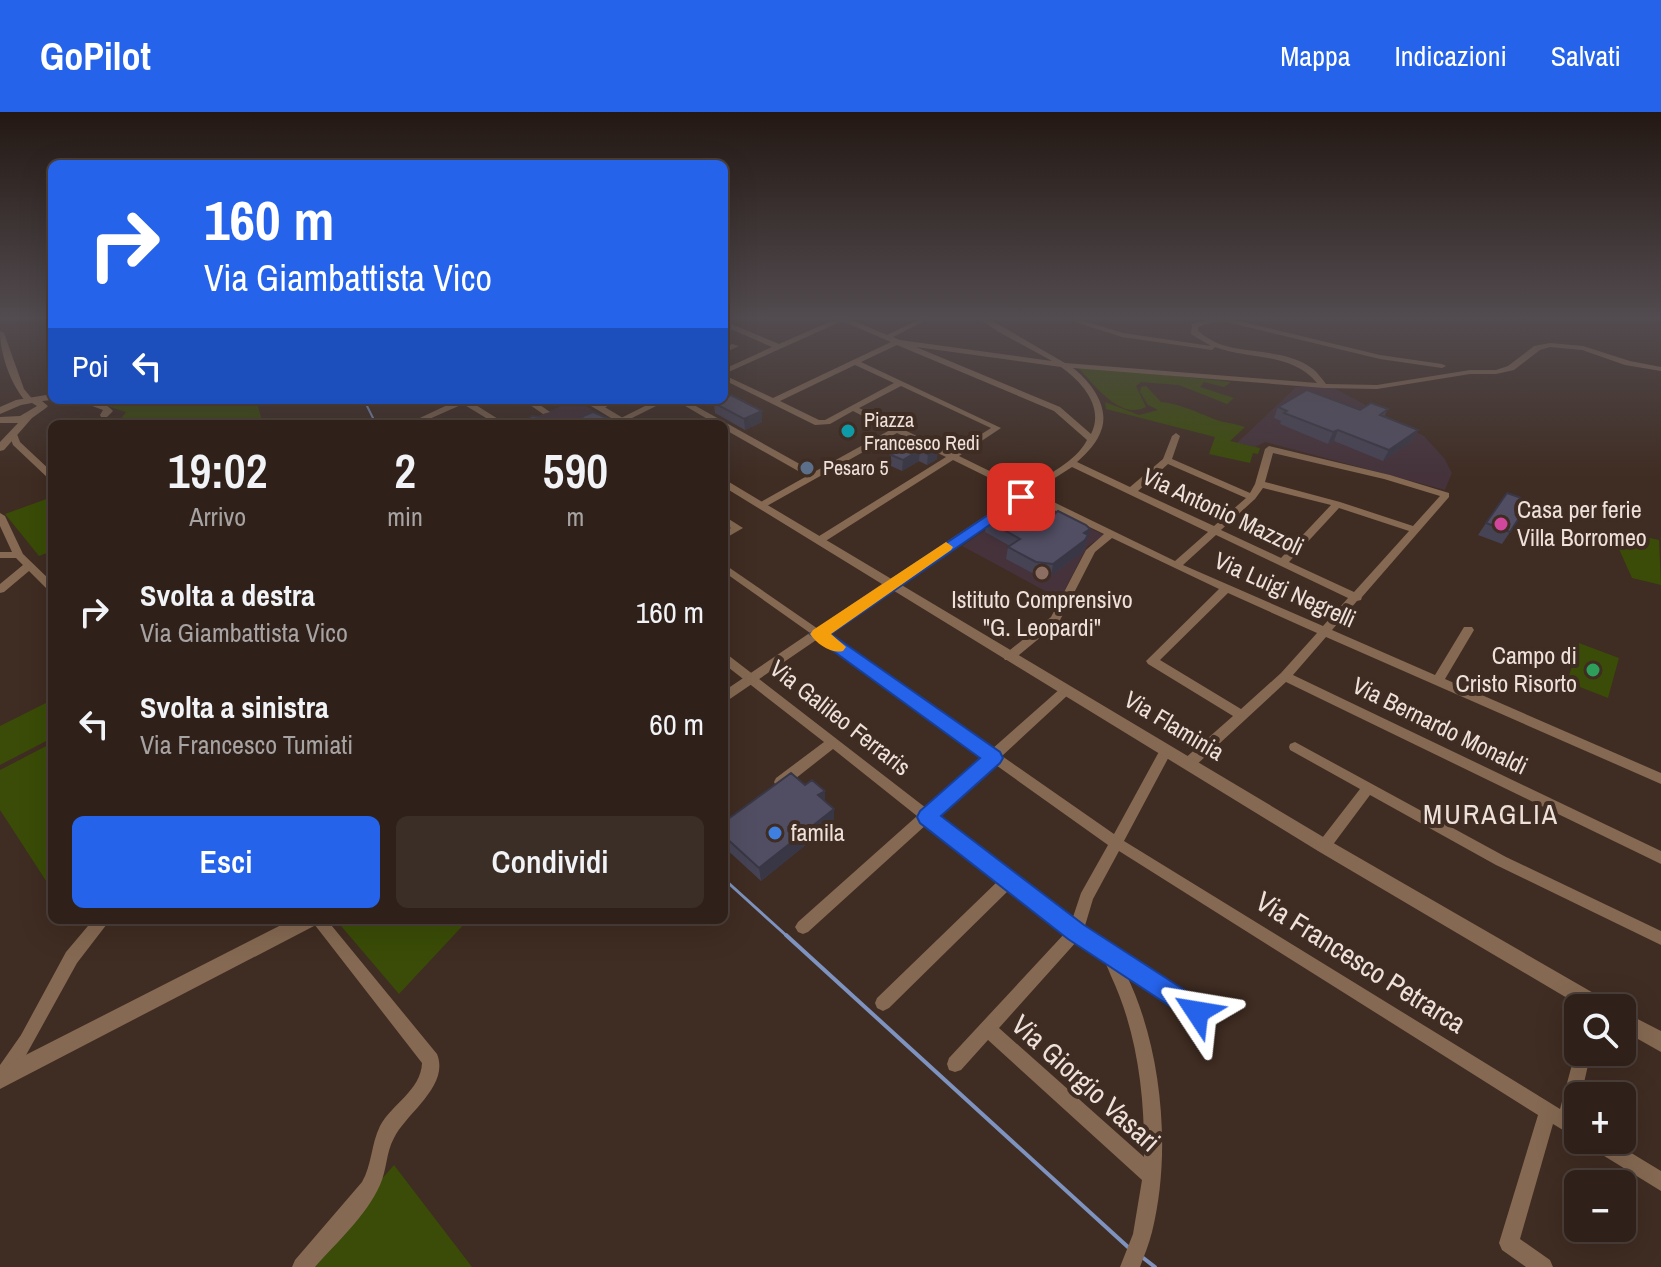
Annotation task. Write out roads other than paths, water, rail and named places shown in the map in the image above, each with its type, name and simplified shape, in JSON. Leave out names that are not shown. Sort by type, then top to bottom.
[{"type":"street","points":[[14,373],[20,390],[36,403]]},
{"type":"street","points":[[773,401],[832,373]]},
{"type":"street","points":[[820,540],[997,428],[879,373]]},
{"type":"street","points":[[971,373],[1057,409],[1093,440]]},
{"type":"street","points":[[728,695],[1071,463],[1093,440],[1099,426],[1097,410],[1086,388],[1072,373]]},
{"type":"street","points":[[1167,373],[1235,381],[1377,387],[1464,373]]},
{"type":"street","points":[[1314,373],[1324,386]]},
{"type":"street","points":[[728,377],[813,422],[827,422],[901,383]]},
{"type":"street","points":[[5,408],[20,390]]},
{"type":"street","points":[[5,408],[48,399]]},
{"type":"street","points":[[0,448],[29,416],[36,403]]},
{"type":"street","points":[[93,404],[109,411],[104,415]]},
{"type":"street","points":[[420,420],[456,404]]},
{"type":"street","points":[[468,404],[493,420]]},
{"type":"street","points":[[533,404],[546,412]]},
{"type":"street","points":[[593,404],[621,420]]},
{"type":"street","points":[[599,407],[606,404]]},
{"type":"street","points":[[628,420],[657,404]]},
{"type":"street","points":[[686,404],[714,420]]},
{"type":"street","points":[[853,408],[896,430]]},
{"type":"street","points":[[3,420],[29,416]]},
{"type":"street","points":[[3,420],[13,426],[16,443],[48,473]]},
{"type":"street","points":[[728,428],[814,476]]},
{"type":"street","points":[[762,505],[896,430]]},
{"type":"street","name":"Via Luigi Negrelli","points":[[896,430],[1226,589],[1661,779]]},
{"type":"street","points":[[1132,491],[1167,460],[1176,436]]},
{"type":"street","points":[[1176,566],[1252,497],[1260,484],[1269,449],[1387,477],[1446,495],[1285,676],[1188,764]]},
{"type":"street","points":[[1167,460],[1252,497]]},
{"type":"street","name":"Via Antonio Mazzoli","points":[[1071,463],[1357,598]]},
{"type":"street","name":"Via Flaminia","points":[[728,484],[1065,691],[1575,994]]},
{"type":"street","points":[[1260,484],[1337,504],[1416,530]]},
{"type":"street","points":[[1283,562],[1337,504]]},
{"type":"street","points":[[0,516],[19,555],[48,584]]},
{"type":"street","points":[[728,522],[738,528],[728,534]]},
{"type":"street","points":[[1009,657],[1055,619],[1091,550],[1111,534]]},
{"type":"street","points":[[0,555],[19,555]]},
{"type":"street","points":[[0,590],[30,565]]},
{"type":"street","name":"Via Francesco Petrarca","points":[[728,570],[1115,842],[1564,1121]]},
{"type":"street","points":[[1226,589],[1152,661],[1242,715]]},
{"type":"street","points":[[1437,682],[1468,630]]},
{"type":"street","name":"Via Galileo Ferraris","points":[[728,661],[1076,932],[1197,1012]]},
{"type":"street","name":"Via Bernardo Monaldi","points":[[1285,676],[1661,858]]},
{"type":"street","points":[[803,927],[1065,691]]},
{"type":"street","points":[[770,790],[832,743]]},
{"type":"street","points":[[1295,747],[1501,861],[1661,938]]},
{"type":"street","points":[[955,1064],[1076,932],[1086,898],[1166,751]]},
{"type":"street","points":[[1324,846],[1368,788]]},
{"type":"street","points":[[883,1003],[1009,880]]},
{"type":"street","points":[[0,1079],[15,1061],[65,964],[100,924]]},
{"type":"street","points":[[0,1079],[300,924]]},
{"type":"street","points":[[302,1267],[373,1181],[379,1146],[432,1071],[431,1060],[321,924]]},
{"type":"street","points":[[1109,955],[1134,1007],[1152,1104],[1150,1175],[1142,1242],[1131,1266]]},
{"type":"street","points":[[1636,1028],[1661,1042]]},
{"type":"street","name":"Via Giorgio Vasari","points":[[988,1029],[1150,1175]]},
{"type":"street","points":[[1543,1267],[1509,1243],[1548,1111]]},
{"type":"street","points":[[1616,1154],[1661,1182]]},
{"type":"waterway","points":[[366,404],[374,420]]},
{"type":"waterway","points":[[728,883],[788,937]]},
{"type":"waterway","points":[[786,935],[1129,1248]]},
{"type":"waterway","points":[[1142,1257],[1155,1267]]},
{"type":"place","name":"Piazza Francesco Redi","points":[[848,431]]},
{"type":"place","name":"Pesaro 5","points":[[807,468]]},
{"type":"place","name":"Casa per ferie Villa Borromeo","points":[[1501,524]]},
{"type":"place","name":"Istituto Comprensivo \"G. Leopardi\"","points":[[1042,573]]},
{"type":"place","name":"Campo di Cristo Risorto","points":[[1593,670]]},
{"type":"place","name":"famila","points":[[775,833]]},
{"type":"district","name":"MURAGLIA","points":[[1491,814]]}]
